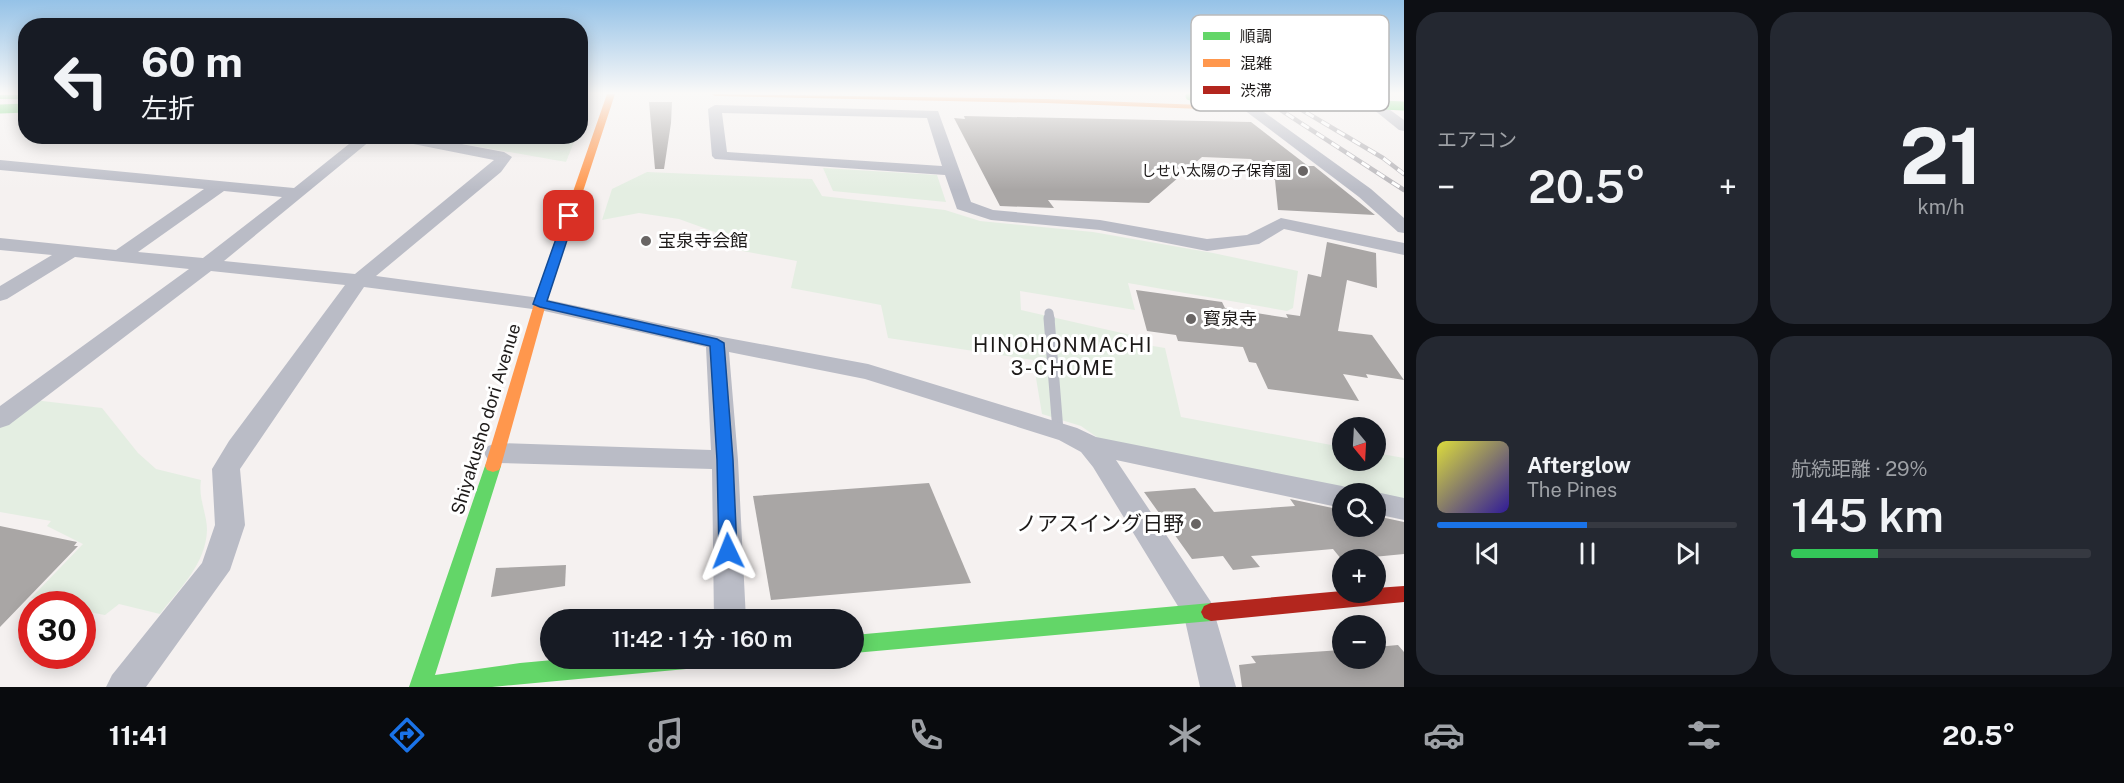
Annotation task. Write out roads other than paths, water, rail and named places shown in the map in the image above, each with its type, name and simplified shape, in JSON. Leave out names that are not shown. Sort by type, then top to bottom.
[{"type":"main road","name":"Shiyakusho dori Avenue","points":[[420,687],[497,453],[540,304],[600,126]]},
{"type":"main road","points":[[864,643],[1404,594]]},
{"type":"main road","points":[[420,687],[567,669]]},
{"type":"street","points":[[717,126],[720,156],[951,171]]},
{"type":"street","points":[[937,126],[963,205],[991,215],[1100,225],[1207,245],[1252,240],[1281,224],[1404,249]]},
{"type":"street","points":[[1274,126],[1365,193],[1404,228]]},
{"type":"street","points":[[0,419],[207,264],[359,144]]},
{"type":"street","points":[[124,687],[215,570],[230,525],[226,470],[238,448],[359,280],[495,169],[504,158],[433,144]]},
{"type":"street","points":[[0,165],[296,193]]},
{"type":"street","points":[[118,256],[220,186]]},
{"type":"street","points":[[0,244],[359,280],[540,304],[717,343],[868,372],[1058,431],[1090,445],[1332,494]]},
{"type":"street","points":[[0,295],[70,252]]},
{"type":"street","points":[[717,343],[725,460],[730,609]]},
{"type":"street","points":[[1090,445],[1102,460],[1199,612],[1218,687]]},
{"type":"street","points":[[497,453],[725,460]]},
{"type":"street","points":[[1386,505],[1404,509]]},
{"type":"lane","points":[[1049,313],[1058,431]]},
{"type":"railway","points":[[1305,126],[1404,190]]},
{"type":"railway","points":[[1329,126],[1383,158],[1404,174]]},
{"type":"place","name":"しせい太陽の子保育園","points":[[1303,171]]},
{"type":"place","name":"宝泉寺会館","points":[[646,241]]},
{"type":"place","name":"寳泉寺","points":[[1191,319]]},
{"type":"place","name":"ノアスイング日野","points":[[1196,524]]},
{"type":"district","name":"HINOHONMACHI 3-CHOME","points":[[1063,356]]}]
